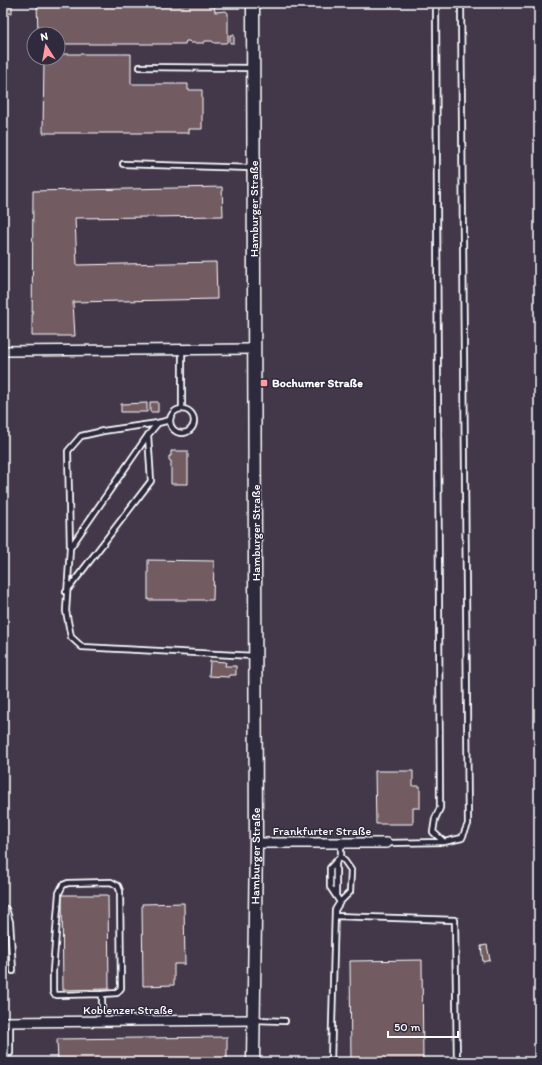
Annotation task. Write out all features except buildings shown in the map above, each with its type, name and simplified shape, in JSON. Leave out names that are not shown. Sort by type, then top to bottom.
[{"type":"street","name":"Hamburger Straße","points":[[252,1062],[256,843],[253,3]]},
{"type":"street","points":[[3,351],[255,349]]},
{"type":"street","name":"Frankfurter Straße","points":[[256,843],[387,843]]},
{"type":"street","name":"Koblenzer Straße","points":[[7,1022],[253,1020]]},
{"type":"lane","points":[[436,3],[440,808],[435,819],[433,832],[444,842]]},
{"type":"lane","points":[[387,843],[444,842],[462,838],[468,824],[461,3]]},
{"type":"lane","points":[[140,67],[254,68]]},
{"type":"lane","points":[[123,164],[254,168]]},
{"type":"lane","points":[[182,350],[182,409]]},
{"type":"lane","points":[[182,409],[188,410],[192,414],[194,426],[185,433],[179,433],[170,426],[170,420],[172,414],[176,410],[182,409]]},
{"type":"lane","points":[[170,420],[81,436],[68,451],[70,548],[66,592],[66,611],[71,637],[82,647],[256,656]]},
{"type":"lane","points":[[70,548],[148,435],[158,423]]},
{"type":"lane","points":[[66,592],[151,481],[148,435]]},
{"type":"lane","points":[[331,1062],[335,910],[340,902],[350,892],[351,870],[341,856],[341,844]]},
{"type":"lane","points":[[340,902],[330,887],[330,868],[341,856]]},
{"type":"lane","points":[[111,882],[118,886],[120,891],[121,988],[117,993],[102,994],[57,995],[54,994],[53,991],[53,971],[59,893],[63,885],[68,883],[111,882]]},
{"type":"lane","points":[[3,908],[6,909],[10,922],[13,971]]},
{"type":"lane","points":[[335,916],[455,920],[457,1062]]},
{"type":"lane","points":[[102,994],[102,1022]]},
{"type":"lane","points":[[253,1020],[285,1021]]},
{"type":"lane","points":[[7,1022],[10,1053]]},
{"type":"shaded area","points":[[3,3],[539,3],[539,1062],[3,1062]]},
{"type":"place","name":"Bochumer Straße","points":[[264,383]]}]
